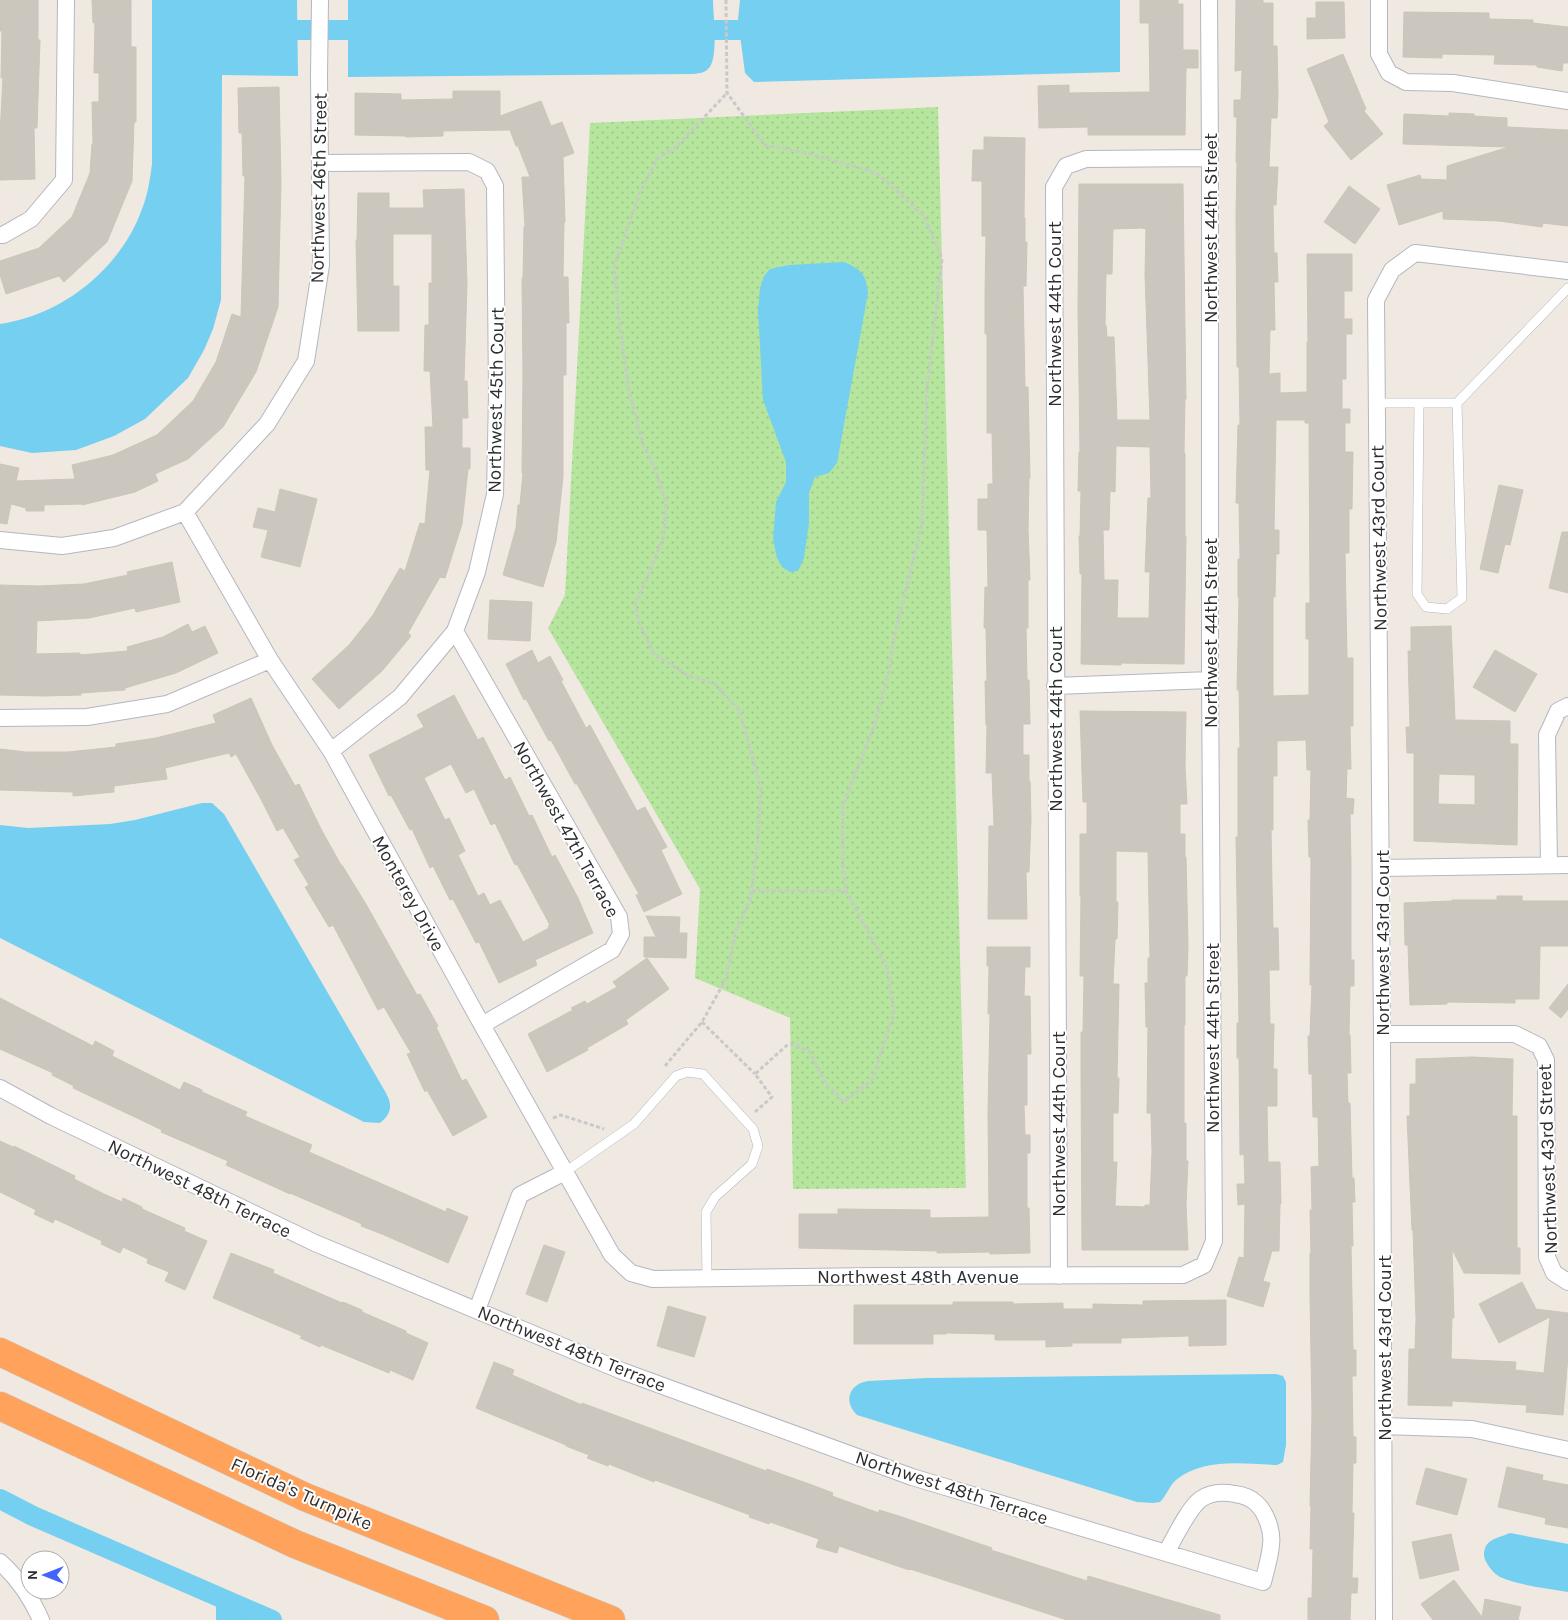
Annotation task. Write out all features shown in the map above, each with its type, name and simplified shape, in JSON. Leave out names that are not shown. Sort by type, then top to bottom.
[{"type":"highway","name":"Florida's Turnpike","points":[[0,1352],[305,1497],[611,1620]]},
{"type":"highway","points":[[0,1406],[295,1544],[485,1620]]},
{"type":"street","points":[[0,235],[31,218],[64,180],[66,0]]},
{"type":"street","name":"Northwest 46th Street","points":[[185,512],[267,424],[306,362],[322,265],[319,76],[320,0]]},
{"type":"street","name":"Northwest 44th Street","points":[[1204,1265],[1214,1241],[1210,680],[1209,0]]},
{"type":"street","points":[[1379,0],[1379,54],[1389,73],[1406,82],[1453,83],[1568,101]]},
{"type":"street","name":"Northwest 44th Court","points":[[1058,1276],[1054,187],[1066,166],[1086,159],[1210,158]]},
{"type":"street","name":"Northwest 45th Court","points":[[320,163],[469,162],[487,171],[495,186],[498,393],[495,494],[477,572],[455,631],[400,697],[331,752]]},
{"type":"street","name":"Northwest 43rd Court","points":[[1384,1620],[1381,868],[1376,300],[1392,270],[1415,254],[1568,271]]},
{"type":"street","points":[[0,540],[62,546],[114,538],[185,512]]},
{"type":"street","name":"Monterey Drive","points":[[185,512],[270,660],[331,752],[612,1255],[631,1273]]},
{"type":"street","name":"Northwest 47th Terrace","points":[[455,631],[619,916],[622,934],[612,950],[482,1025]]},
{"type":"street","points":[[0,718],[87,716],[167,704],[270,660]]},
{"type":"street","points":[[1055,686],[1210,680]]},
{"type":"street","points":[[1549,865],[1548,735],[1563,709]]},
{"type":"street","points":[[1381,868],[1568,865]]},
{"type":"street","name":"Northwest 43rd Street","points":[[1382,1034],[1515,1034],[1539,1046],[1546,1060],[1547,1257],[1561,1277]]},
{"type":"street","name":"Northwest 48th Terrace","points":[[0,1088],[51,1116],[314,1243],[622,1371],[912,1477],[1166,1553],[1263,1582],[1272,1544],[1270,1529],[1256,1503],[1246,1496],[1221,1492],[1200,1500],[1193,1508],[1166,1553]]},
{"type":"street","points":[[477,1310],[520,1195],[566,1172]]},
{"type":"street","name":"Northwest 48th Avenue","points":[[631,1273],[653,1279],[1184,1275],[1204,1265]]},
{"type":"street","points":[[1384,1426],[1472,1429],[1568,1450]]},
{"type":"street","points":[[0,1562],[27,1592],[41,1620]]},
{"type":"lane","points":[[1419,403],[1417,594],[1426,607],[1447,609],[1462,598],[1457,404],[1568,288]]},
{"type":"lane","points":[[1377,403],[1457,404]]},
{"type":"lane","points":[[566,1172],[634,1124],[676,1076],[687,1072],[703,1074],[753,1129],[758,1146],[752,1164],[715,1198],[706,1212],[708,1278]]},
{"type":"path","points":[[726,0],[727,93],[765,145],[810,154],[876,173],[924,216],[942,260],[927,388],[922,524],[894,638],[889,672],[873,729],[843,805],[842,869],[846,891],[887,967],[894,1012],[872,1080],[844,1102],[825,1083],[810,1052],[794,1044],[786,1046],[755,1074]]},
{"type":"path","points":[[663,1069],[702,1022],[726,979],[736,930],[750,901],[758,840],[761,789],[740,711],[715,684],[688,676],[654,654],[639,623],[635,603],[664,535],[666,504],[656,471],[643,444],[629,390],[614,266],[640,192],[658,158],[676,147],[727,93]]},
{"type":"path","points":[[751,891],[846,891]]},
{"type":"path","points":[[702,1022],[755,1074],[772,1097],[745,1121]]},
{"type":"path","points":[[550,1119],[561,1115],[604,1129],[611,1123]]},
{"type":"green space","points":[[938,107],[966,1188],[793,1189],[790,1018],[695,978],[700,889],[548,628],[565,595],[590,123]]},
{"type":"water","points":[[152,0],[297,0],[298,76],[222,75],[221,300],[213,329],[204,350],[188,378],[145,419],[114,436],[76,450],[32,453],[0,446],[0,324],[46,311],[87,285],[120,251],[132,231],[144,203],[152,164]]},
{"type":"water","points":[[348,0],[713,0],[715,37],[713,57],[707,70],[694,74],[348,77]]},
{"type":"water","points":[[740,0],[1120,0],[1120,72],[754,82],[745,73],[738,20]]},
{"type":"water","points":[[844,262],[862,273],[866,281],[868,293],[837,463],[829,473],[815,477],[809,493],[809,523],[804,558],[798,571],[790,572],[782,567],[777,558],[773,539],[776,502],[786,482],[786,462],[763,400],[758,311],[760,288],[764,276],[770,269],[789,265]]},
{"type":"water","points":[[202,803],[212,803],[224,814],[386,1093],[390,1102],[390,1110],[380,1123],[364,1122],[0,938],[0,825],[28,828],[110,824],[135,820]]},
{"type":"water","points":[[1276,1374],[1283,1376],[1286,1382],[1286,1445],[1283,1462],[1277,1465],[1238,1463],[1199,1468],[1176,1480],[1160,1502],[1153,1503],[1137,1502],[857,1415],[849,1399],[852,1389],[868,1381],[927,1378]]},
{"type":"water","points":[[1510,1533],[1568,1544],[1568,1592],[1516,1583],[1500,1577],[1493,1571],[1484,1556],[1486,1546],[1492,1540]]},
{"type":"water","points":[[216,1597],[272,1620],[216,1620]]},
{"type":"building","points":[[0,0],[38,0],[38,40],[40,40],[37,128],[34,128],[35,179],[0,180],[3,78],[1,78],[2,31],[0,31]]},
{"type":"building","points":[[92,0],[131,0],[131,47],[136,47],[136,122],[134,122],[132,181],[107,242],[64,282],[59,276],[6,294],[0,275],[0,261],[39,248],[72,217],[90,173],[93,144],[92,102],[99,102],[99,73],[94,73],[95,22],[93,23]]},
{"type":"building","points":[[1140,0],[1178,0],[1178,4],[1183,4],[1183,50],[1198,50],[1198,68],[1186,68],[1185,135],[1088,135],[1088,127],[1039,128],[1038,86],[1069,85],[1069,93],[1150,92],[1149,23],[1140,23]]},
{"type":"building","points":[[1236,0],[1263,0],[1263,3],[1273,3],[1273,46],[1277,46],[1278,93],[1277,118],[1271,118],[1269,167],[1278,167],[1276,205],[1273,205],[1274,253],[1277,253],[1278,282],[1274,282],[1275,330],[1270,330],[1269,374],[1280,373],[1280,393],[1307,392],[1307,254],[1352,254],[1352,291],[1344,291],[1344,319],[1352,319],[1352,334],[1346,334],[1346,379],[1342,379],[1342,409],[1350,409],[1350,423],[1345,423],[1345,452],[1353,452],[1352,509],[1349,509],[1349,553],[1345,553],[1347,658],[1353,658],[1353,726],[1350,726],[1351,769],[1347,769],[1346,798],[1354,799],[1353,814],[1350,814],[1351,960],[1354,960],[1354,986],[1350,986],[1349,1035],[1351,1073],[1347,1073],[1348,1103],[1350,1103],[1352,1178],[1354,1178],[1355,1202],[1352,1202],[1353,1246],[1351,1246],[1353,1350],[1356,1350],[1356,1376],[1352,1376],[1353,1437],[1356,1437],[1356,1463],[1353,1463],[1352,1578],[1358,1578],[1357,1593],[1351,1593],[1350,1620],[1308,1620],[1308,1598],[1312,1598],[1313,1549],[1310,1549],[1312,1414],[1310,1296],[1311,1167],[1319,1166],[1318,1117],[1313,1117],[1312,1074],[1309,1074],[1308,1036],[1310,1036],[1312,985],[1310,985],[1311,857],[1309,857],[1308,820],[1310,820],[1311,770],[1307,770],[1306,740],[1277,741],[1277,776],[1273,776],[1273,830],[1271,830],[1273,928],[1278,928],[1279,970],[1269,970],[1270,1024],[1274,1024],[1273,1069],[1277,1069],[1277,1106],[1267,1106],[1268,1162],[1280,1162],[1279,1251],[1272,1251],[1263,1281],[1270,1283],[1263,1307],[1227,1296],[1239,1257],[1244,1258],[1245,1204],[1238,1205],[1237,1184],[1245,1184],[1244,1154],[1240,1155],[1239,1058],[1237,1058],[1237,1023],[1239,1023],[1236,837],[1238,837],[1238,748],[1240,748],[1239,690],[1237,690],[1238,559],[1240,559],[1239,503],[1236,503],[1238,425],[1240,425],[1239,367],[1237,367],[1237,117],[1234,117],[1234,100],[1241,100],[1242,70],[1235,71]],"holes":[[[1276,420],[1305,420],[1305,423],[1309,423],[1310,603],[1306,603],[1306,639],[1309,639],[1309,695],[1273,696],[1273,597],[1275,597],[1276,554],[1279,554],[1279,530],[1274,530]]]},
{"type":"building","points":[[1316,2],[1344,2],[1345,38],[1307,39],[1307,18],[1316,18]]},
{"type":"building","points":[[1404,12],[1489,13],[1489,19],[1533,20],[1533,23],[1568,27],[1568,63],[1563,63],[1562,71],[1537,67],[1537,65],[1494,64],[1495,55],[1442,54],[1442,58],[1403,57]]},
{"type":"building","points":[[1343,54],[1366,109],[1364,111],[1383,134],[1351,160],[1324,126],[1329,122],[1307,69]]},
{"type":"building","points":[[279,87],[281,182],[278,307],[256,372],[223,427],[188,459],[155,474],[158,481],[135,492],[82,505],[44,505],[44,511],[26,511],[26,508],[11,504],[7,524],[0,523],[0,464],[19,468],[16,481],[75,479],[72,465],[113,455],[157,435],[193,401],[216,362],[232,314],[241,317],[245,176],[243,176],[242,133],[239,133],[238,88]]},
{"type":"building","points":[[453,91],[500,91],[500,116],[541,101],[551,126],[562,122],[574,153],[563,157],[565,222],[563,277],[568,277],[569,323],[566,323],[566,375],[563,375],[563,477],[556,542],[543,587],[503,575],[516,528],[523,473],[522,278],[525,227],[522,177],[530,177],[518,146],[516,146],[510,130],[443,131],[443,136],[355,135],[355,93],[401,94],[401,100],[453,99]]},
{"type":"building","points":[[1449,113],[1507,118],[1507,127],[1568,130],[1568,226],[1543,223],[1542,227],[1499,221],[1443,219],[1443,211],[1399,225],[1387,185],[1420,175],[1421,179],[1447,180],[1447,166],[1509,147],[1403,144],[1404,114],[1449,116]]},
{"type":"building","points":[[984,137],[1025,138],[1024,218],[1025,242],[1027,242],[1026,286],[1023,286],[1025,387],[1028,387],[1030,478],[1028,530],[1030,580],[1028,580],[1028,628],[1026,628],[1030,724],[1023,724],[1023,755],[1029,755],[1031,819],[1029,872],[1026,872],[1027,919],[988,919],[989,826],[994,826],[992,773],[986,773],[987,725],[985,681],[987,681],[986,628],[984,628],[985,587],[988,587],[987,530],[978,530],[978,499],[988,499],[988,484],[993,484],[992,433],[987,433],[986,236],[982,236],[982,181],[972,181],[973,150],[984,150]]},
{"type":"building","points":[[1079,184],[1183,184],[1186,399],[1184,453],[1186,536],[1184,664],[1081,664],[1082,574],[1080,574],[1079,536],[1081,491],[1078,491],[1080,452]],"holes":[[[1113,229],[1146,229],[1145,274],[1150,420],[1117,420],[1114,337],[1107,337],[1105,325],[1106,274],[1112,274]],[[1116,446],[1150,447],[1151,498],[1148,498],[1145,572],[1150,572],[1149,618],[1117,618],[1118,580],[1104,580],[1103,530],[1109,530],[1110,491],[1115,492]]]},
{"type":"building","points":[[1349,186],[1380,209],[1355,244],[1324,222]]},
{"type":"building","points":[[464,189],[467,283],[464,381],[467,381],[468,418],[462,418],[462,448],[470,448],[470,469],[468,469],[462,524],[445,578],[440,577],[408,633],[411,636],[382,671],[339,709],[312,679],[349,645],[373,615],[400,568],[405,571],[420,523],[425,524],[430,470],[426,470],[425,427],[433,427],[430,371],[424,371],[425,325],[429,325],[429,283],[432,283],[432,234],[393,234],[393,286],[399,286],[399,331],[358,331],[356,240],[358,193],[389,193],[389,208],[424,208],[423,190]]},
{"type":"building","points":[[1499,485],[1523,490],[1510,545],[1505,544],[1498,573],[1480,569]]},
{"type":"building","points":[[280,489],[317,499],[300,567],[261,557],[268,530],[253,527],[258,508],[275,512]]},
{"type":"building","points":[[1562,532],[1568,532],[1568,593],[1549,588]]},
{"type":"building","points":[[172,562],[180,602],[136,612],[135,608],[89,618],[37,621],[36,654],[80,653],[80,655],[128,651],[127,647],[163,637],[188,624],[192,632],[205,626],[218,653],[176,673],[125,688],[125,690],[81,693],[81,695],[0,695],[0,585],[84,584],[128,575],[127,572]]},
{"type":"building","points":[[490,600],[532,602],[530,641],[488,639]]},
{"type":"building","points":[[1451,626],[1455,720],[1510,721],[1510,744],[1518,744],[1517,845],[1414,841],[1414,753],[1407,753],[1406,727],[1410,727],[1408,651],[1411,651],[1411,627]],"holes":[[[1439,774],[1475,775],[1475,805],[1438,804]]]},
{"type":"building","points":[[532,650],[538,663],[550,656],[586,728],[590,725],[637,811],[645,807],[667,847],[661,850],[682,894],[644,912],[636,895],[639,894],[551,740],[549,741],[526,699],[524,700],[506,664]]},
{"type":"building","points":[[1495,650],[1537,674],[1515,712],[1473,687]]},
{"type":"building","points":[[454,695],[478,740],[483,737],[505,780],[510,777],[529,816],[532,815],[552,857],[555,855],[578,898],[593,933],[535,960],[537,965],[499,983],[479,942],[476,943],[453,899],[450,900],[433,866],[430,868],[412,829],[410,830],[391,795],[389,796],[369,755],[424,727],[417,715]],"holes":[[[451,764],[466,793],[474,789],[491,825],[495,823],[515,865],[517,864],[550,925],[548,926],[549,928],[523,942],[500,900],[490,905],[484,893],[478,896],[458,855],[465,851],[449,818],[445,820],[424,778]]]},
{"type":"building","points":[[251,698],[272,745],[295,786],[299,784],[341,865],[367,906],[417,995],[420,994],[438,1026],[436,1027],[462,1081],[466,1079],[487,1117],[453,1136],[427,1090],[425,1092],[407,1054],[411,1053],[384,1007],[378,1010],[333,925],[329,927],[305,887],[309,885],[294,860],[300,857],[283,828],[277,831],[236,754],[231,757],[229,753],[165,768],[167,779],[114,786],[114,792],[73,796],[73,792],[0,790],[0,749],[26,752],[68,752],[116,747],[116,744],[156,738],[216,723],[213,715]]},
{"type":"building","points":[[1080,711],[1186,712],[1185,766],[1187,804],[1180,804],[1180,834],[1185,834],[1188,946],[1187,976],[1185,976],[1184,1123],[1186,1123],[1186,1161],[1188,1161],[1186,1205],[1188,1250],[1082,1250],[1081,1032],[1083,1032],[1084,976],[1080,976],[1080,834],[1087,834],[1087,802],[1083,802]],"holes":[[[1116,851],[1148,852],[1150,958],[1148,958],[1148,983],[1145,983],[1146,1027],[1148,1027],[1147,1113],[1151,1113],[1152,1151],[1150,1205],[1145,1205],[1145,1207],[1115,1206],[1117,1162],[1113,1162],[1113,1113],[1118,1113],[1119,1078],[1117,1078],[1119,984],[1113,984],[1118,902],[1116,902]]]},
{"type":"building","points":[[1497,896],[1522,896],[1522,901],[1568,901],[1568,946],[1540,946],[1539,999],[1515,999],[1515,1003],[1447,1002],[1447,1004],[1410,1005],[1408,945],[1405,945],[1404,903],[1497,900]]},
{"type":"building","points":[[646,916],[680,917],[679,933],[687,933],[686,958],[644,957],[644,937],[656,937]]},
{"type":"building","points":[[987,947],[1030,947],[1030,967],[1025,967],[1024,996],[1030,996],[1031,1054],[1027,1054],[1027,1105],[1024,1105],[1025,1135],[1030,1135],[1030,1153],[1027,1153],[1027,1208],[1029,1208],[1030,1253],[937,1253],[937,1251],[799,1248],[799,1214],[838,1214],[838,1209],[930,1210],[930,1218],[989,1217],[988,1112],[990,1014],[988,1014],[989,966],[987,966]]},
{"type":"building","points":[[647,958],[669,989],[626,1020],[628,1024],[587,1048],[588,1050],[547,1072],[528,1034],[573,1010],[571,1008],[585,1001],[587,1004],[617,987],[613,982]]},
{"type":"building","points":[[1568,984],[1568,1009],[1561,1018],[1549,1008]]},
{"type":"building","points":[[0,998],[93,1046],[95,1041],[114,1051],[112,1056],[180,1090],[184,1082],[247,1112],[245,1116],[312,1145],[309,1152],[446,1212],[447,1208],[468,1217],[448,1263],[226,1165],[228,1161],[161,1132],[162,1130],[73,1088],[74,1086],[52,1075],[53,1073],[0,1049]]},
{"type":"building","points":[[1472,1057],[1513,1059],[1512,1116],[1517,1116],[1517,1248],[1520,1248],[1520,1274],[1464,1273],[1452,1249],[1454,1318],[1452,1318],[1451,1359],[1516,1362],[1515,1370],[1544,1373],[1550,1317],[1499,1343],[1479,1304],[1522,1282],[1536,1309],[1568,1313],[1568,1356],[1563,1415],[1526,1412],[1527,1405],[1452,1401],[1452,1406],[1408,1405],[1409,1349],[1415,1349],[1416,1319],[1407,1116],[1410,1116],[1410,1084],[1416,1084],[1416,1059]]},
{"type":"building","points":[[0,1141],[75,1176],[74,1179],[104,1194],[122,1202],[123,1198],[142,1207],[142,1209],[185,1228],[184,1231],[207,1241],[185,1290],[165,1281],[169,1272],[147,1263],[148,1259],[123,1247],[120,1253],[101,1244],[102,1241],[55,1219],[53,1223],[34,1214],[36,1210],[0,1192]]},
{"type":"building","points":[[544,1245],[565,1252],[547,1302],[526,1294]]},
{"type":"building","points":[[231,1253],[274,1270],[273,1273],[362,1310],[362,1312],[406,1331],[406,1333],[428,1343],[413,1380],[390,1370],[389,1373],[321,1345],[320,1347],[300,1338],[302,1336],[213,1298]]},
{"type":"building","points":[[1226,1300],[1226,1345],[1189,1346],[1189,1336],[1121,1338],[1121,1343],[1072,1343],[1072,1346],[1046,1347],[1046,1340],[995,1340],[995,1334],[946,1333],[933,1334],[933,1344],[854,1344],[854,1305],[953,1305],[953,1302],[1013,1302],[1013,1304],[1063,1303],[1063,1309],[1093,1309],[1093,1304],[1143,1305],[1143,1301]]},
{"type":"building","points":[[668,1306],[706,1317],[694,1357],[657,1346]]},
{"type":"building","points":[[494,1362],[514,1370],[512,1375],[582,1405],[582,1403],[766,1471],[767,1469],[812,1485],[833,1493],[832,1496],[879,1513],[879,1510],[899,1516],[992,1548],[991,1550],[1087,1581],[1088,1576],[1220,1615],[1220,1620],[1067,1620],[839,1546],[837,1553],[816,1547],[819,1539],[770,1522],[769,1524],[749,1517],[750,1515],[655,1480],[654,1482],[609,1464],[608,1466],[587,1458],[589,1455],[476,1408]]},
{"type":"building","points":[[1507,1467],[1543,1475],[1542,1480],[1568,1485],[1568,1528],[1545,1524],[1546,1518],[1498,1507]]},
{"type":"building","points":[[1426,1468],[1467,1479],[1457,1515],[1416,1504]]},
{"type":"building","points":[[1451,1534],[1459,1570],[1420,1579],[1412,1542]]},
{"type":"building","points":[[1454,1580],[1482,1617],[1485,1599],[1521,1607],[1518,1620],[1433,1620],[1421,1604]]},
{"type":"waterway","points":[[271,30],[374,30]]},
{"type":"waterway","points":[[686,30],[767,30]]},
{"type":"waterway","points":[[0,1499],[33,1516],[272,1620]]}]
